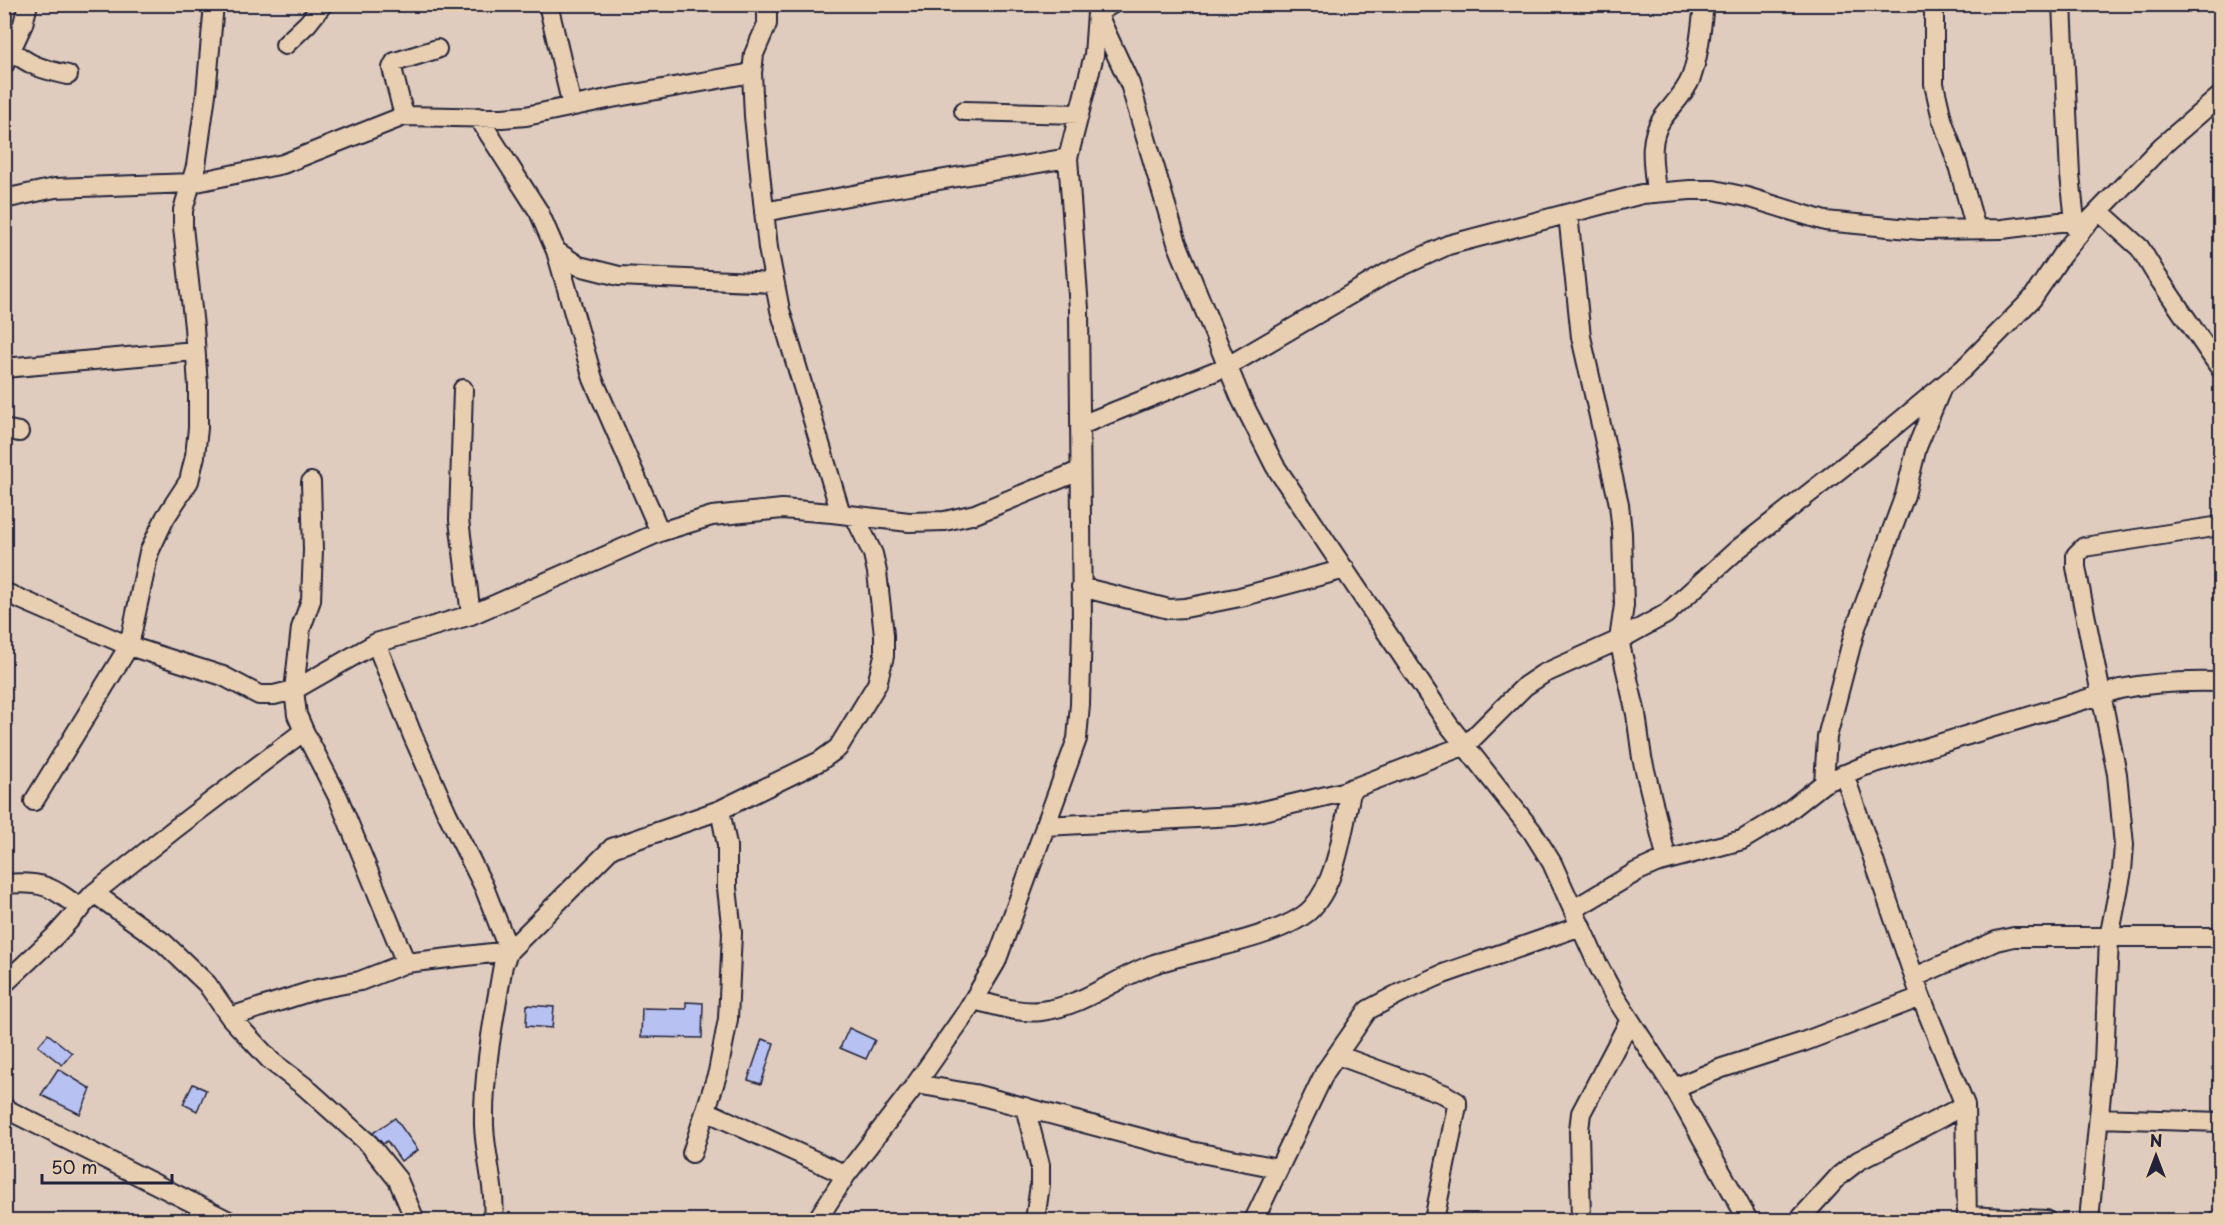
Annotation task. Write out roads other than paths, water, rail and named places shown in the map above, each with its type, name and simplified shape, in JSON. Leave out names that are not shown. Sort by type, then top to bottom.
[{"type":"street","points":[[28,4],[23,24],[8,58],[22,60],[34,66],[68,75]]},
{"type":"street","points":[[34,801],[129,646],[149,552],[165,518],[189,481],[193,465],[198,428],[195,351],[183,210],[192,183],[206,94],[214,4]]},
{"type":"street","points":[[285,45],[308,23],[323,4]]},
{"type":"street","points":[[548,4],[572,106]]},
{"type":"street","points":[[493,1221],[493,1184],[484,1126],[486,1068],[503,965],[509,951],[612,848],[720,810],[820,761],[838,748],[877,684],[884,656],[884,635],[873,554],[848,515],[780,310],[774,283],[764,212],[752,73],[754,54],[767,24],[767,4]]},
{"type":"street","points":[[1656,192],[1652,153],[1654,137],[1661,121],[1684,94],[1691,76],[1704,4]]},
{"type":"street","points":[[1934,4],[1934,84],[1942,119],[1976,229]]},
{"type":"street","points":[[2062,4],[2070,175],[2076,229]]},
{"type":"street","points":[[817,1221],[846,1175],[916,1084],[974,1000],[996,962],[1077,739],[1080,704],[1079,471],[1081,425],[1079,309],[1068,158],[1094,55],[1102,7]]},
{"type":"street","points":[[1102,7],[1130,84],[1177,243],[1240,399],[1275,466],[1448,724],[1532,831],[1552,863],[1597,963],[1629,1020],[1674,1088],[1748,1221]]},
{"type":"street","points":[[404,116],[392,68],[394,62],[437,49]]},
{"type":"street","points":[[4,200],[54,188],[192,183],[283,164],[404,116],[502,118],[526,116],[752,73]]},
{"type":"street","points":[[1046,826],[1234,816],[1352,788],[1466,745],[1525,686],[1543,674],[1619,640],[1666,614],[1738,549],[1893,427],[1962,369],[2032,300],[2076,229],[2098,211],[2162,146],[2220,96]]},
{"type":"street","points":[[964,111],[1079,114]]},
{"type":"street","points":[[478,117],[539,212],[556,251],[592,379],[660,532]]},
{"type":"street","points":[[764,212],[1068,158]]},
{"type":"street","points":[[1081,425],[1228,366],[1386,273],[1448,245],[1656,192],[1714,190],[1747,197],[1825,221],[1920,230],[2076,229]]},
{"type":"street","points":[[2098,211],[2140,248],[2217,357]]},
{"type":"street","points":[[1568,214],[1581,337],[1619,504],[1624,605],[1619,640],[1636,714],[1642,758],[1667,860]]},
{"type":"street","points":[[556,251],[579,266],[619,276],[774,283]]},
{"type":"street","points":[[4,368],[195,351]]},
{"type":"street","points":[[1824,783],[1827,737],[1855,630],[1905,495],[1917,447],[1943,385]]},
{"type":"street","points":[[464,389],[459,520],[471,615]]},
{"type":"street","points":[[1893,427],[1917,447]]},
{"type":"street","points":[[4,592],[129,646],[223,676],[259,695],[274,695],[294,690],[376,643],[471,615],[660,532],[712,516],[782,509],[909,522],[945,521],[975,514],[1079,471]]},
{"type":"street","points":[[310,482],[313,550],[311,600],[301,628],[294,690],[297,715],[338,798],[406,963]]},
{"type":"street","points":[[2089,1221],[2099,1118],[2109,938],[2122,871],[2124,845],[2116,774],[2078,578],[2076,555],[2084,547],[2220,526]]},
{"type":"street","points":[[1081,587],[1162,607],[1185,608],[1240,597],[1345,569]]},
{"type":"street","points":[[376,643],[412,734],[484,888],[509,951]]},
{"type":"street","points":[[1574,909],[1636,872],[1667,860],[1742,840],[1782,816],[1824,783],[1844,774],[1934,744],[2101,694],[2144,684],[2176,680],[2220,682]]},
{"type":"street","points":[[4,984],[81,909],[94,893],[304,731]]},
{"type":"street","points":[[1844,774],[1921,997],[1965,1106],[1967,1218],[2046,1221]]},
{"type":"street","points":[[974,1000],[1022,1011],[1039,1012],[1062,1007],[1096,994],[1152,965],[1262,934],[1293,922],[1310,910],[1322,896],[1332,870],[1352,788]]},
{"type":"street","points":[[692,1154],[718,1072],[728,1019],[732,933],[727,888],[727,845],[720,810]]},
{"type":"street","points":[[4,884],[27,882],[54,888],[81,909]]},
{"type":"street","points":[[94,893],[164,943],[207,984],[230,1017],[272,1061],[304,1086],[369,1144],[398,1180],[415,1221]]},
{"type":"street","points":[[1254,1221],[1325,1072],[1368,1010],[1443,974],[1581,926]]},
{"type":"street","points":[[1915,977],[1996,941],[2014,937],[2220,937]]},
{"type":"street","points":[[230,1017],[318,989],[360,981],[406,963],[509,951]]},
{"type":"street","points":[[1674,1088],[1722,1068],[1803,1042],[1921,997]]},
{"type":"street","points":[[1581,1221],[1578,1130],[1581,1113],[1629,1020]]},
{"type":"street","points":[[1336,1054],[1444,1094],[1456,1102],[1434,1221]]},
{"type":"street","points":[[916,1084],[974,1094],[1190,1151],[1278,1168]]},
{"type":"street","points":[[1799,1221],[1840,1175],[1858,1161],[1965,1106]]},
{"type":"street","points":[[1025,1107],[1040,1165],[1035,1221]]},
{"type":"street","points":[[4,1108],[227,1221]]},
{"type":"street","points":[[706,1112],[846,1175]]},
{"type":"street","points":[[2099,1118],[2220,1122]]}]
